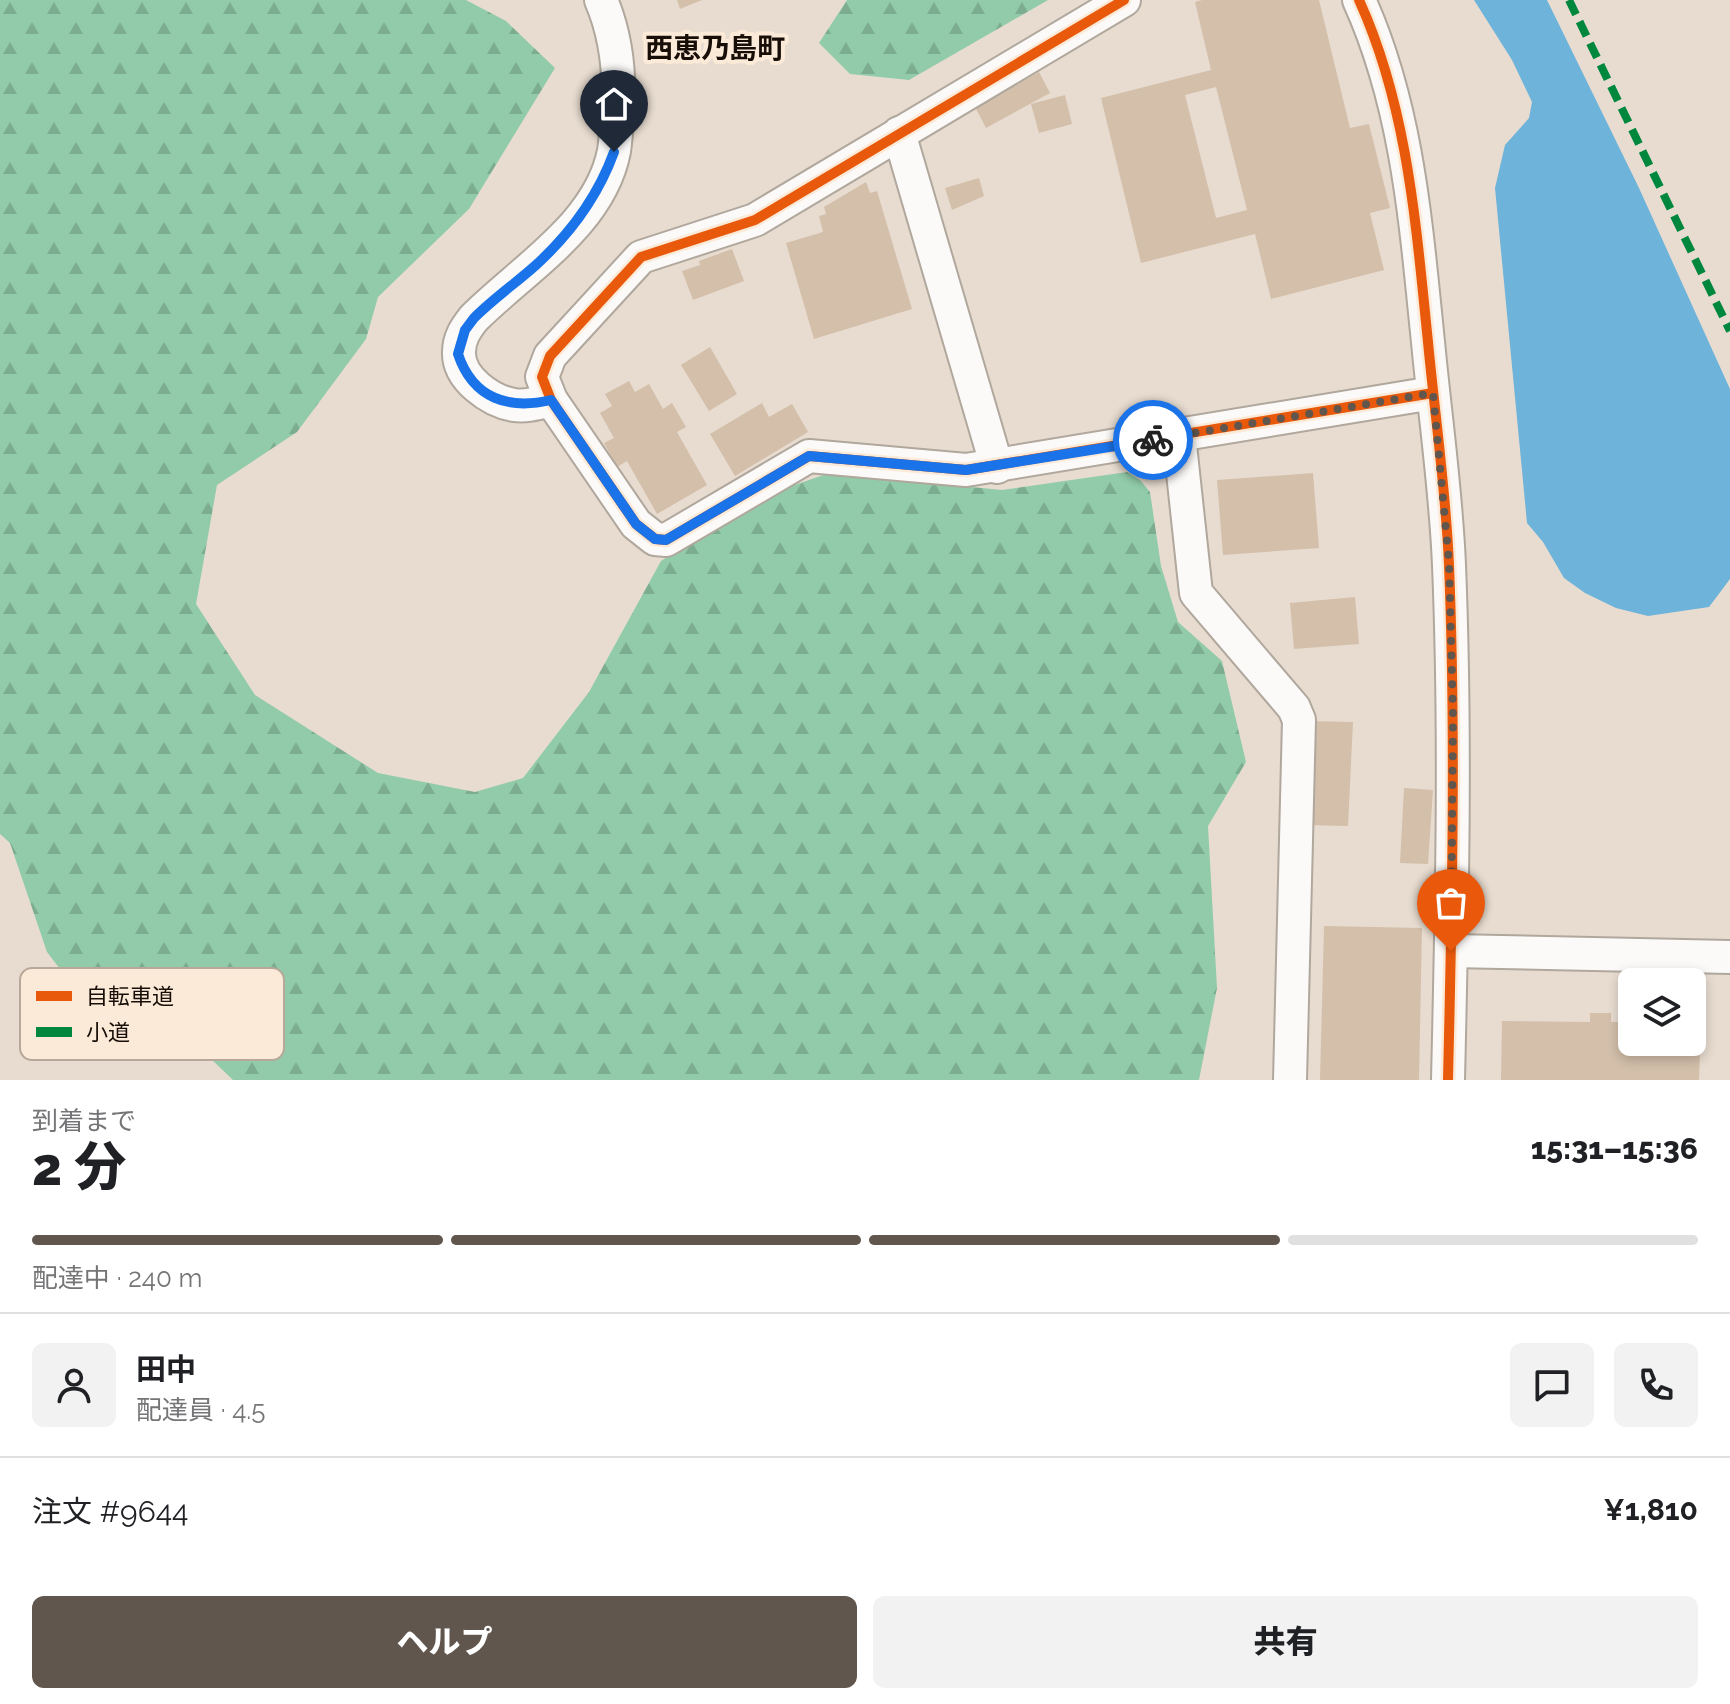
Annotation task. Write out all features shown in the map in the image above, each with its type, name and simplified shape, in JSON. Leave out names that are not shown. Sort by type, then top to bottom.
[{"type":"street","points":[[551,400],[515,405],[497,399],[470,380],[458,354],[465,330],[474,318],[552,250],[601,186],[614,152],[619,81],[616,51],[601,0]]},
{"type":"street","points":[[1124,0],[755,220],[641,257],[550,356],[542,377],[551,400],[636,524],[655,539],[666,540],[809,456],[966,470],[997,467],[1433,393]]},
{"type":"street","points":[[1359,0],[1372,28],[1393,96],[1410,173],[1449,562],[1453,715],[1448,1080]]},
{"type":"street","points":[[899,133],[997,467]]},
{"type":"street","points":[[1179,436],[1196,593],[1294,708],[1299,720],[1290,1080]]},
{"type":"street","points":[[1451,951],[1730,957]]},
{"type":"green space","points":[[0,0],[466,0],[506,21],[555,68],[469,209],[378,297],[366,339],[297,432],[217,485],[196,604],[255,695],[378,773],[475,792],[523,778],[589,692],[661,561],[769,494],[829,473],[1002,490],[1127,472],[1140,480],[1150,492],[1161,566],[1178,622],[1222,661],[1246,762],[1208,826],[1217,988],[1199,1080],[233,1080],[212,1060],[284,1060],[284,968],[59,968],[47,952],[10,843],[0,834]]},
{"type":"green space","points":[[847,0],[1048,0],[909,80],[850,74],[819,43]]},
{"type":"water","points":[[1474,0],[1547,0],[1639,188],[1730,389],[1730,579],[1709,607],[1648,616],[1616,608],[1585,593],[1564,578],[1543,542],[1527,523],[1495,188],[1505,145],[1529,118],[1532,102],[1512,60]]},
{"type":"building","points":[[677,0],[702,0],[680,9]]},
{"type":"building","points":[[1319,0],[1350,128],[1369,124],[1390,208],[1370,213],[1384,270],[1271,299],[1255,234],[1141,263],[1101,98],[1211,70],[1195,2]],"holes":[[[1216,87],[1247,210],[1216,218],[1185,95]]]},
{"type":"building","points":[[1039,72],[1050,93],[986,128],[971,99],[991,88],[995,96]]},
{"type":"building","points":[[1065,95],[1072,124],[1039,133],[1031,104]]},
{"type":"building","points":[[979,178],[984,196],[952,210],[945,188]]},
{"type":"building","points":[[866,182],[870,193],[877,191],[912,309],[814,339],[786,243],[823,232],[819,216],[826,214],[824,207]]},
{"type":"building","points":[[732,249],[744,281],[693,300],[682,271]]},
{"type":"building","points":[[710,347],[737,394],[709,411],[681,365]]},
{"type":"building","points":[[629,381],[635,392],[649,384],[663,409],[672,403],[686,427],[677,432],[707,485],[657,514],[627,461],[617,467],[604,443],[614,438],[600,413],[612,406],[605,394]]},
{"type":"building","points":[[762,403],[769,417],[792,404],[808,432],[735,476],[710,434]]},
{"type":"building","points":[[1313,473],[1319,548],[1223,555],[1217,480]]},
{"type":"building","points":[[1355,597],[1359,644],[1294,649],[1290,603]]},
{"type":"building","points":[[1308,721],[1353,722],[1348,826],[1303,825]]},
{"type":"building","points":[[1404,788],[1433,790],[1428,864],[1400,863]]},
{"type":"building","points":[[1324,926],[1422,928],[1419,1080],[1320,1080]]},
{"type":"building","points":[[1590,1013],[1611,1013],[1611,1022],[1618,1022],[1618,1056],[1700,1056],[1699,1080],[1501,1080],[1502,1021],[1590,1022]]},
{"type":"marked path","points":[[1569,0],[1730,331]]},
{"type":"cycle path","points":[[1124,0],[755,220],[641,257],[550,356],[542,377],[551,400],[636,524],[655,539],[666,540],[809,456],[966,470],[1433,393]]},
{"type":"cycle path","points":[[1359,0],[1389,83],[1407,168],[1445,509],[1453,758],[1448,1080]]},
{"type":"way so far","points":[[1153,440],[1433,393],[1449,562],[1453,715],[1451,951]]},
{"type":"district","name":"西恵乃島町","points":[[715,48]]},
{"type":"route","points":[[614,152],[601,186],[585,210],[552,250],[474,318],[465,330],[458,354],[470,380],[497,399],[515,405],[551,400],[645,534],[666,540],[809,456],[966,470],[1153,440]]}]
